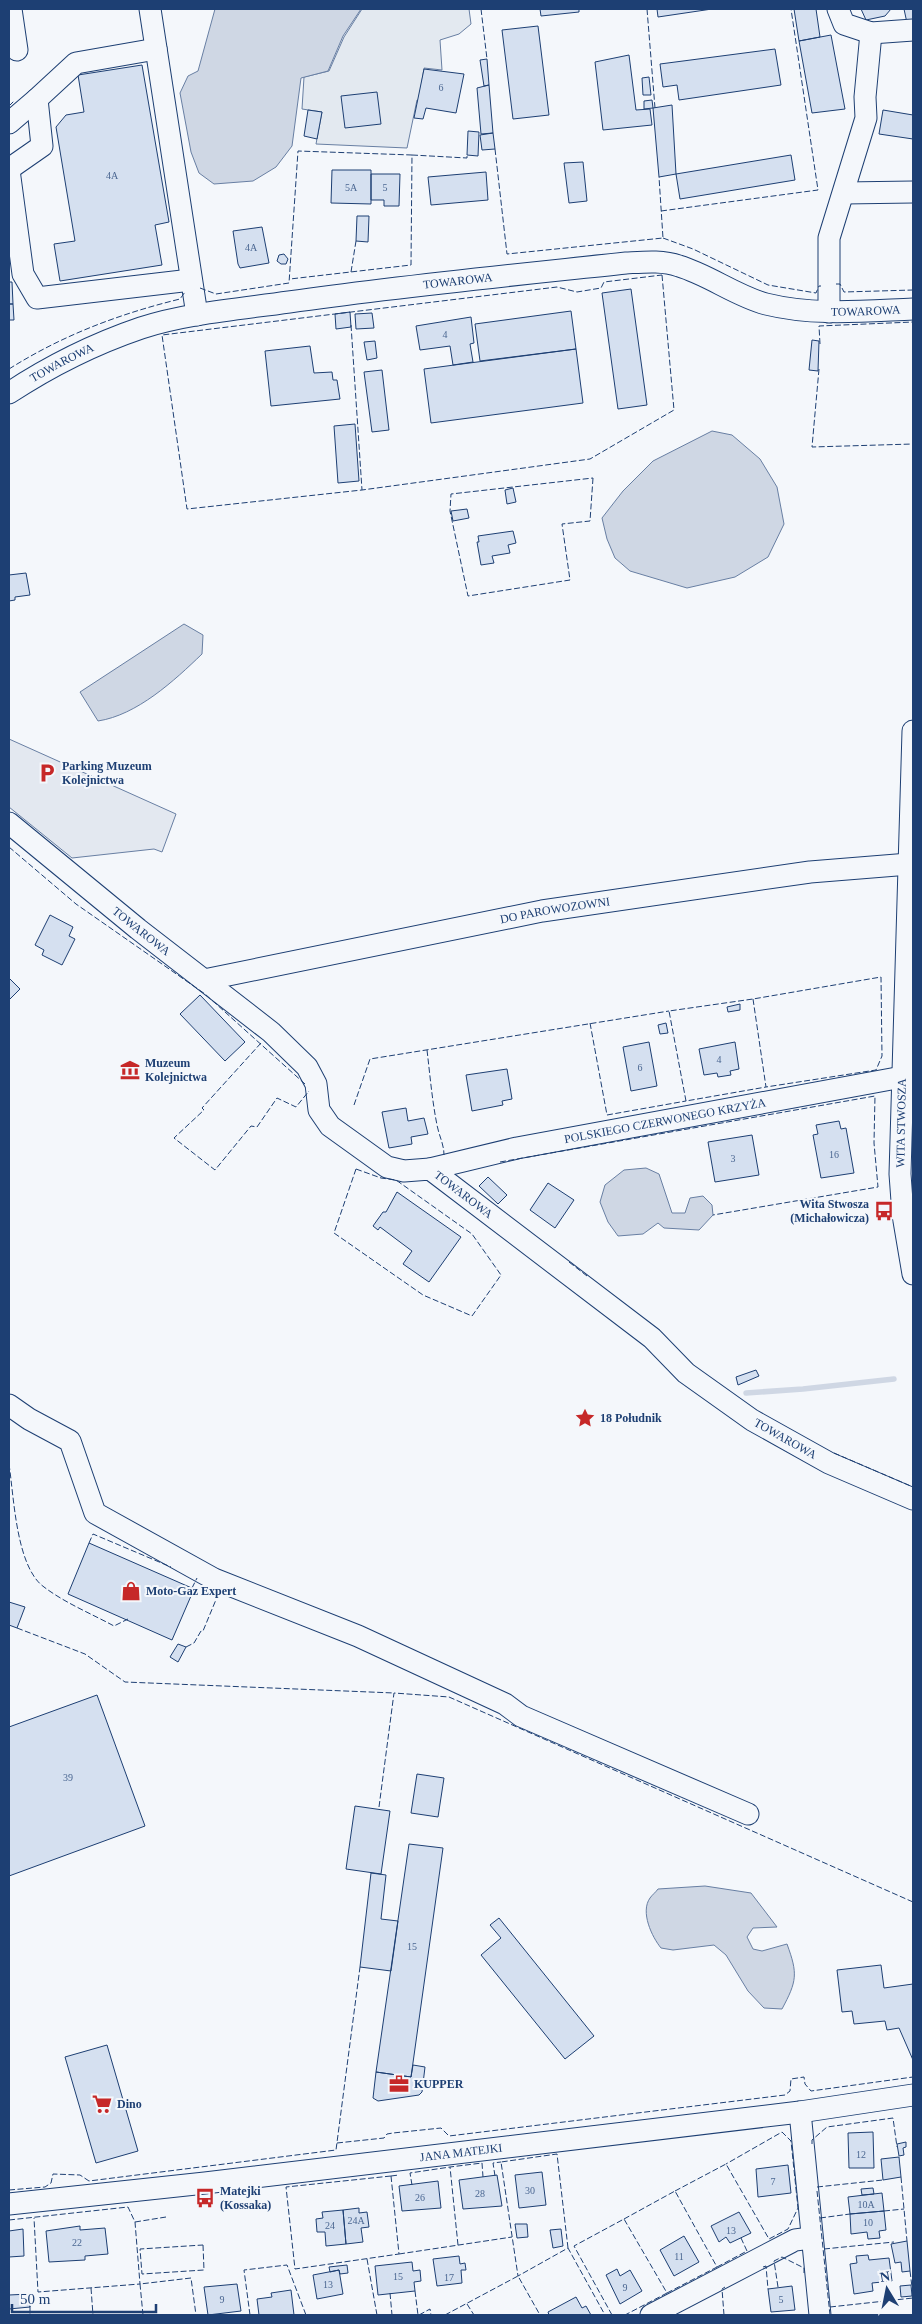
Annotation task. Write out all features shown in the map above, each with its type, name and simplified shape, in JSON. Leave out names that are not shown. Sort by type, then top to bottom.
[{"type":"street","points":[[11,9],[17,50]]},
{"type":"street","points":[[150,9],[197,315]]},
{"type":"street","points":[[838,9],[844,24],[871,34],[913,30]]},
{"type":"street","points":[[829,312],[829,238],[866,118],[865,97],[871,34]]},
{"type":"street","points":[[9,123],[76,63],[156,49]]},
{"type":"street","points":[[37,99],[42,146],[9,170],[23,274],[37,298],[191,280]]},
{"type":"street","points":[[844,193],[913,192]]},
{"type":"street","name":"TOWAROWA","points":[[9,393],[66,359],[104,342],[143,328],[197,315],[357,292],[626,262],[657,262],[677,265],[763,303],[788,309],[829,312],[913,309]]},
{"type":"street","name":"WITA STWOSZA","points":[[913,731],[909,864],[907,1077],[900,1174],[913,1274]]},
{"type":"street","name":"TOWAROWA","points":[[9,823],[132,924],[271,1032],[307,1067],[316,1084],[318,1110],[330,1126],[387,1167],[404,1171],[430,1169],[652,1338],[686,1373],[752,1420],[829,1462],[913,1499]]},
{"type":"street","name":"DO PAROWOZOWNI","points":[[204,980],[542,911],[810,872],[909,864]]},
{"type":"street","name":"POLSKIEGO CZERWONEGO KRZYŻA","points":[[430,1169],[517,1148],[907,1077]]},
{"type":"street","points":[[9,1406],[70,1441],[96,1513],[205,1574],[358,1636],[505,1704],[521,1716],[748,1814]]},
{"type":"street","name":"JANA MATEJKI","points":[[9,2204],[205,2183],[800,2112],[913,2095]]},
{"type":"street","points":[[800,2112],[820,2315]]},
{"type":"street","points":[[651,2315],[795,2240],[811,2238]]},
{"type":"shaded area","points":[[215,9],[361,9],[343,36],[328,71],[301,78],[292,146],[276,167],[253,181],[214,184],[199,173],[191,152],[180,93],[188,76],[198,71]]},
{"type":"shaded area","points":[[362,9],[469,9],[471,24],[459,34],[440,40],[442,70],[424,68],[419,100],[417,100],[407,148],[316,144],[322,112],[302,109],[304,77],[329,71],[344,37]]},
{"type":"shaded area","points":[[712,431],[732,435],[760,459],[777,487],[784,524],[768,557],[735,577],[687,588],[630,571],[615,558],[607,539],[602,518],[623,491],[653,461]]},
{"type":"shaded area","points":[[184,624],[203,635],[202,654],[167,685],[141,704],[113,718],[98,721],[80,692]]},
{"type":"shaded area","name":"Parking Muzeum Kolejnictwa","points":[[9,739],[176,814],[162,852],[154,849],[72,858],[9,807]]},
{"type":"shaded area","points":[[646,1168],[659,1174],[672,1213],[685,1213],[690,1198],[703,1196],[712,1205],[713,1215],[699,1230],[664,1228],[658,1223],[643,1234],[618,1236],[608,1222],[600,1202],[605,1185],[624,1170]]},
{"type":"shaded area","points":[[705,1886],[751,1893],[777,1927],[753,1928],[747,1937],[753,1949],[762,1951],[787,1944],[793,1963],[794,1977],[791,1991],[782,2009],[764,2008],[748,1991],[726,1955],[714,1945],[673,1950],[661,1948],[648,1924],[646,1910],[651,1897],[658,1889]]},
{"type":"building","points":[[540,9],[579,9],[579,12],[541,16]]},
{"type":"building","points":[[657,9],[712,9],[658,17]]},
{"type":"building","points":[[794,9],[816,9],[820,37],[799,41]]},
{"type":"building","points":[[861,9],[891,9],[885,16],[866,20]]},
{"type":"building","points":[[904,9],[913,9],[913,23],[907,23]]},
{"type":"building","points":[[538,26],[549,115],[513,119],[502,30]]},
{"type":"building","points":[[831,35],[845,109],[812,113],[799,41]]},
{"type":"building","points":[[775,49],[781,85],[679,100],[677,85],[663,87],[660,64]]},
{"type":"building","points":[[629,55],[636,110],[650,109],[652,125],[603,130],[595,62]]},
{"type":"building","points":[[487,59],[489,85],[484,86],[480,60]]},
{"type":"building","points":[[142,65],[169,222],[155,225],[162,265],[60,281],[54,244],[75,241],[56,127],[66,115],[84,112],[78,75]]},
{"type":"building","points":[[424,69],[464,74],[456,113],[426,108],[423,119],[414,118]]},
{"type":"building","points":[[649,77],[651,95],[643,95],[642,78]]},
{"type":"building","points":[[489,85],[493,133],[481,134],[477,88]]},
{"type":"building","points":[[377,92],[381,124],[345,128],[341,96]]},
{"type":"building","points":[[652,100],[653,108],[644,109],[644,101]]},
{"type":"building","points":[[672,105],[676,174],[659,177],[653,108]]},
{"type":"building","points":[[308,110],[322,112],[317,139],[304,136]]},
{"type":"building","points":[[883,110],[913,115],[913,139],[879,134]]},
{"type":"building","points":[[468,131],[479,132],[478,156],[467,155]]},
{"type":"building","points":[[493,133],[495,149],[482,150],[480,135]]},
{"type":"building","points":[[791,155],[795,180],[680,199],[676,174]]},
{"type":"building","points":[[583,162],[587,201],[569,203],[564,163]]},
{"type":"building","points":[[332,170],[371,170],[371,204],[331,203]]},
{"type":"building","points":[[486,172],[488,200],[431,205],[428,177]]},
{"type":"building","points":[[371,174],[400,174],[399,206],[384,206],[384,200],[371,200]]},
{"type":"building","points":[[357,216],[369,216],[368,242],[356,241]]},
{"type":"building","points":[[262,227],[269,263],[240,268],[233,231]]},
{"type":"building","points":[[284,254],[288,259],[286,264],[281,264],[277,261],[279,255]]},
{"type":"building","points":[[9,282],[12,282],[13,304],[9,304]]},
{"type":"building","points":[[631,289],[647,405],[618,409],[602,293]]},
{"type":"building","points":[[9,304],[13,304],[14,320],[9,320]]},
{"type":"building","points":[[571,311],[576,349],[480,361],[475,324]]},
{"type":"building","points":[[350,312],[351,327],[336,329],[335,314]]},
{"type":"building","points":[[372,313],[374,328],[356,329],[355,314]]},
{"type":"building","points":[[471,317],[474,343],[470,344],[473,362],[453,365],[450,346],[420,350],[416,326]]},
{"type":"building","points":[[812,340],[819,341],[818,371],[809,370]]},
{"type":"building","points":[[375,341],[377,358],[367,360],[364,342]]},
{"type":"building","points":[[310,346],[314,373],[332,372],[333,380],[337,380],[340,399],[271,406],[265,351]]},
{"type":"building","points":[[576,349],[583,403],[431,423],[424,369]]},
{"type":"building","points":[[382,370],[389,430],[372,432],[364,372]]},
{"type":"building","points":[[355,424],[359,481],[338,483],[334,426]]},
{"type":"building","points":[[513,488],[516,502],[507,504],[505,490]]},
{"type":"building","points":[[467,509],[469,518],[453,521],[451,511]]},
{"type":"building","points":[[513,531],[516,543],[508,545],[510,553],[492,556],[494,563],[481,565],[477,542],[479,542],[478,536]]},
{"type":"building","points":[[26,573],[30,595],[15,597],[15,600],[9,601],[9,575]]},
{"type":"building","points":[[50,915],[73,927],[69,936],[75,939],[62,965],[42,955],[44,950],[35,945]]},
{"type":"building","points":[[9,978],[20,989],[9,1000]]},
{"type":"building","points":[[200,995],[245,1042],[225,1061],[180,1014]]},
{"type":"building","points":[[740,1004],[740,1010],[728,1012],[727,1007]]},
{"type":"building","points":[[666,1023],[668,1033],[660,1034],[658,1025]]},
{"type":"building","points":[[649,1042],[657,1086],[631,1091],[623,1047]]},
{"type":"building","points":[[735,1042],[739,1069],[730,1071],[731,1075],[718,1077],[717,1073],[704,1075],[699,1049]]},
{"type":"building","points":[[507,1069],[512,1099],[502,1101],[503,1105],[472,1111],[466,1075]]},
{"type":"building","points":[[406,1108],[408,1121],[424,1118],[428,1134],[411,1137],[412,1144],[389,1148],[382,1112]]},
{"type":"building","points":[[839,1121],[841,1129],[846,1128],[854,1173],[821,1178],[813,1135],[818,1134],[816,1125]]},
{"type":"building","points":[[752,1135],[759,1175],[715,1182],[708,1142]]},
{"type":"building","points":[[488,1177],[507,1195],[498,1204],[479,1186]]},
{"type":"building","points":[[548,1183],[574,1200],[555,1228],[530,1210]]},
{"type":"building","points":[[397,1192],[461,1237],[429,1282],[403,1264],[412,1251],[380,1227],[378,1230],[373,1226],[383,1212],[386,1212]]},
{"type":"building","points":[[756,1370],[759,1376],[738,1385],[736,1377]]},
{"type":"building","name":"Moto-Gaz Expert","points":[[89,1543],[194,1589],[172,1640],[68,1594]]},
{"type":"building","points":[[9,1602],[25,1607],[17,1628],[9,1625]]},
{"type":"building","points":[[178,1644],[186,1647],[178,1662],[170,1657]]},
{"type":"building","points":[[97,1695],[145,1826],[9,1876],[9,1727]]},
{"type":"building","points":[[417,1774],[444,1778],[438,1817],[411,1813]]},
{"type":"building","points":[[355,1806],[390,1811],[381,1874],[346,1869]]},
{"type":"building","points":[[409,1844],[443,1848],[411,2077],[376,2072]]},
{"type":"building","points":[[371,1873],[386,1875],[381,1919],[398,1921],[391,1971],[360,1967]]},
{"type":"building","points":[[499,1918],[594,2036],[565,2059],[481,1955],[501,1938],[490,1925]]},
{"type":"building","points":[[881,1965],[884,1988],[913,1984],[913,2060],[899,2028],[887,2030],[885,2021],[854,2024],[852,2011],[842,2012],[837,1970]]},
{"type":"building","name":"Dino","points":[[107,2045],[138,2151],[96,2163],[65,2057]]},
{"type":"building","name":"KUPPER","points":[[413,2065],[425,2067],[422,2092],[419,2095],[378,2101],[373,2098],[376,2072],[411,2077]]},
{"type":"building","points":[[873,2132],[874,2168],[849,2168],[848,2133]]},
{"type":"building","points":[[906,2142],[906,2147],[903,2148],[904,2155],[899,2156],[897,2144]]},
{"type":"building","points":[[899,2157],[901,2177],[883,2180],[881,2159]]},
{"type":"building","points":[[788,2165],[791,2193],[758,2197],[756,2169]]},
{"type":"building","points":[[542,2172],[546,2205],[519,2208],[515,2175]]},
{"type":"building","points":[[497,2175],[502,2206],[463,2209],[459,2180]]},
{"type":"building","points":[[438,2181],[441,2208],[402,2211],[399,2186]]},
{"type":"building","points":[[873,2188],[874,2194],[862,2195],[861,2189]]},
{"type":"building","points":[[882,2193],[884,2211],[850,2214],[848,2197]]},
{"type":"building","points":[[359,2208],[359,2213],[367,2212],[369,2227],[361,2228],[363,2242],[346,2244],[343,2210]]},
{"type":"building","points":[[343,2210],[346,2244],[326,2246],[325,2232],[317,2232],[316,2219],[323,2218],[322,2212]]},
{"type":"building","points":[[884,2211],[886,2230],[879,2231],[880,2238],[868,2239],[867,2232],[851,2234],[850,2214]]},
{"type":"building","points":[[739,2212],[751,2233],[730,2243],[726,2237],[719,2242],[711,2226]]},
{"type":"building","points":[[515,2224],[527,2224],[528,2237],[517,2238]]},
{"type":"building","points":[[80,2226],[80,2230],[105,2228],[108,2254],[85,2256],[85,2260],[49,2262],[46,2231]]},
{"type":"building","points":[[23,2229],[24,2256],[9,2257],[9,2231]]},
{"type":"building","points":[[561,2229],[563,2246],[553,2248],[550,2230]]},
{"type":"building","points":[[684,2236],[699,2262],[674,2276],[660,2250]]},
{"type":"building","points":[[907,2241],[910,2271],[902,2272],[901,2262],[895,2263],[891,2244]]},
{"type":"building","points":[[868,2255],[869,2260],[889,2258],[892,2281],[872,2283],[873,2291],[854,2294],[850,2264],[857,2263],[856,2256]]},
{"type":"building","points":[[459,2256],[460,2264],[465,2263],[466,2270],[461,2270],[462,2283],[437,2286],[433,2259]]},
{"type":"building","points":[[412,2262],[413,2271],[420,2270],[421,2281],[414,2282],[415,2291],[378,2295],[375,2266]]},
{"type":"building","points":[[347,2265],[348,2273],[340,2274],[339,2270],[330,2272],[329,2267]]},
{"type":"building","points":[[617,2269],[620,2276],[630,2270],[642,2291],[620,2304],[606,2275]]},
{"type":"building","points":[[339,2270],[343,2294],[317,2299],[313,2275]]},
{"type":"building","points":[[237,2284],[241,2311],[208,2315],[204,2287]]},
{"type":"building","points":[[911,2285],[912,2296],[901,2297],[900,2286]]},
{"type":"building","points":[[792,2286],[795,2310],[771,2312],[768,2289]]},
{"type":"building","points":[[291,2290],[294,2315],[259,2315],[257,2299],[272,2297],[271,2293]]},
{"type":"building","points":[[29,2294],[30,2307],[9,2309],[9,2295]]},
{"type":"building","points":[[576,2297],[582,2308],[586,2306],[591,2315],[549,2315],[548,2312]]},
{"type":"waterway","points":[[746,1393],[894,1379]]},
{"type":"fence","points":[[481,9],[487,59]]},
{"type":"fence","points":[[647,9],[655,108]]},
{"type":"fence","points":[[661,211],[818,190],[791,9]]},
{"type":"fence","points":[[9,106],[14,101]]},
{"type":"fence","points":[[495,149],[507,254],[663,238],[659,177]]},
{"type":"fence","points":[[200,288],[216,294],[289,283],[298,151],[412,155],[411,265],[290,279]]},
{"type":"fence","points":[[412,155],[467,158],[467,155]]},
{"type":"fence","points":[[663,238],[693,249],[768,285],[816,293],[819,286],[821,286]]},
{"type":"fence","points":[[351,272],[356,241]]},
{"type":"fence","points":[[662,275],[674,410],[590,459],[362,490],[187,509],[162,335],[557,287],[577,292],[601,288],[604,282],[662,275]]},
{"type":"fence","points":[[836,284],[840,284],[844,292],[913,290]]},
{"type":"fence","points":[[9,369],[71,336],[135,311],[180,299],[185,292]]},
{"type":"fence","points":[[820,344],[819,326],[913,322]]},
{"type":"fence","points":[[351,325],[362,490]]},
{"type":"fence","points":[[819,369],[812,447],[913,444]]},
{"type":"fence","points":[[593,478],[590,521],[562,524],[570,580],[468,596],[450,511],[451,494],[593,478]]},
{"type":"fence","points":[[9,847],[76,904],[205,994],[305,1084]]},
{"type":"fence","points":[[753,999],[766,1087],[876,1070],[882,1056],[881,977],[669,1011],[686,1101],[766,1087]]},
{"type":"fence","points":[[354,1105],[370,1059],[669,1011]]},
{"type":"fence","points":[[590,1023],[607,1115],[686,1101]]},
{"type":"fence","points":[[261,1043],[202,1108],[204,1110],[174,1138],[215,1170],[251,1126],[257,1127],[277,1098],[296,1107],[309,1091]]},
{"type":"fence","points":[[427,1050],[435,1116],[444,1155]]},
{"type":"fence","points":[[500,1162],[875,1096],[874,1143],[878,1187],[713,1215]]},
{"type":"fence","points":[[356,1169],[381,1178],[396,1180],[472,1234],[501,1275],[472,1316],[423,1295],[334,1233],[356,1169]]},
{"type":"fence","points":[[569,1262],[587,1276]]},
{"type":"fence","points":[[834,1453],[913,1487]]},
{"type":"fence","points":[[9,1464],[22,1548],[27,1564],[35,1577],[44,1587],[61,1598],[114,1626],[128,1619]]},
{"type":"fence","points":[[89,1543],[93,1534],[171,1567]]},
{"type":"fence","points":[[192,1588],[197,1578]]},
{"type":"fence","points":[[186,1647],[194,1643],[201,1631],[203,1631],[220,1590]]},
{"type":"fence","points":[[17,1628],[85,1654],[125,1682],[394,1693]]},
{"type":"fence","points":[[379,1807],[394,1693],[449,1697],[913,1902]]},
{"type":"fence","points":[[9,2190],[45,2187],[51,2183],[53,2174],[80,2175],[89,2181],[336,2150],[360,1967]]},
{"type":"fence","points":[[337,2143],[384,2138],[387,2134],[393,2133],[441,2128],[449,2136],[785,2095],[790,2091],[791,2079],[804,2077],[805,2084],[811,2091],[913,2077]]},
{"type":"fence","points":[[812,2144],[812,2140],[827,2127],[893,2118],[897,2147]]},
{"type":"fence","points":[[675,2191],[726,2164],[769,2239],[788,2229],[798,2208],[791,2141],[782,2132],[726,2164]]},
{"type":"fence","points":[[568,2248],[557,2154],[501,2162],[518,2276],[568,2248],[605,2315]]},
{"type":"fence","points":[[495,2176],[493,2163],[501,2162]]},
{"type":"fence","points":[[458,2245],[450,2167],[482,2163],[483,2177]]},
{"type":"fence","points":[[412,2185],[410,2173],[450,2167]]},
{"type":"fence","points":[[391,2176],[399,2175]]},
{"type":"fence","points":[[391,2176],[399,2254],[295,2269],[286,2187],[391,2176]]},
{"type":"fence","points":[[901,2177],[907,2241]]},
{"type":"fence","points":[[817,2187],[883,2180]]},
{"type":"fence","points":[[624,2219],[675,2191],[717,2267],[667,2293]]},
{"type":"fence","points":[[817,2191],[830,2315]]},
{"type":"fence","points":[[9,2220],[128,2207],[135,2222],[140,2284],[38,2292],[34,2218]]},
{"type":"fence","points":[[884,2211],[904,2209]]},
{"type":"fence","points":[[820,2218],[850,2214]]},
{"type":"fence","points":[[135,2222],[166,2217]]},
{"type":"fence","points":[[612,2315],[574,2246],[624,2219],[667,2293],[625,2315]]},
{"type":"fence","points":[[399,2254],[512,2237]]},
{"type":"fence","points":[[717,2267],[747,2251],[741,2238]]},
{"type":"fence","points":[[824,2249],[894,2242]]},
{"type":"fence","points":[[203,2245],[204,2270],[142,2274],[140,2249],[203,2245]]},
{"type":"fence","points":[[778,2287],[774,2261],[782,2257],[804,2268],[804,2273]]},
{"type":"fence","points":[[367,2259],[377,2315]]},
{"type":"fence","points":[[250,2315],[244,2270],[287,2265],[306,2315]]},
{"type":"fence","points":[[763,2267],[766,2266],[768,2289]]},
{"type":"fence","points":[[910,2271],[913,2295]]},
{"type":"fence","points":[[445,2315],[518,2276],[540,2315]]},
{"type":"fence","points":[[143,2315],[140,2284],[191,2278],[196,2315]]},
{"type":"fence","points":[[724,2315],[722,2289],[725,2287]]},
{"type":"fence","points":[[91,2288],[93,2315]]},
{"type":"fence","points":[[415,2291],[418,2315]]},
{"type":"fence","points":[[390,2293],[392,2315]]},
{"type":"fence","points":[[830,2307],[913,2298]]},
{"type":"fence","points":[[467,2304],[474,2315]]},
{"type":"fence","points":[[30,2305],[30,2315]]},
{"type":"fence","points":[[419,2315],[430,2309],[431,2315]]},
{"type":"place","name":"Parking Muzeum Kolejnictwa","points":[[47,773]]},
{"type":"place","name":"Muzeum Kolejnictwa","points":[[130,1070]]},
{"type":"place","name":"Wita Stwosza (Michałowicza)","points":[[884,1211]]},
{"type":"place","name":"18 Południk","points":[[585,1418]]},
{"type":"place","name":"Moto-Gaz Expert","points":[[131,1591]]},
{"type":"place","name":"KUPPER","points":[[399,2084]]},
{"type":"place","name":"Dino","points":[[102,2104]]},
{"type":"place","name":"Matejki (Kossaka)","points":[[205,2198]]}]
